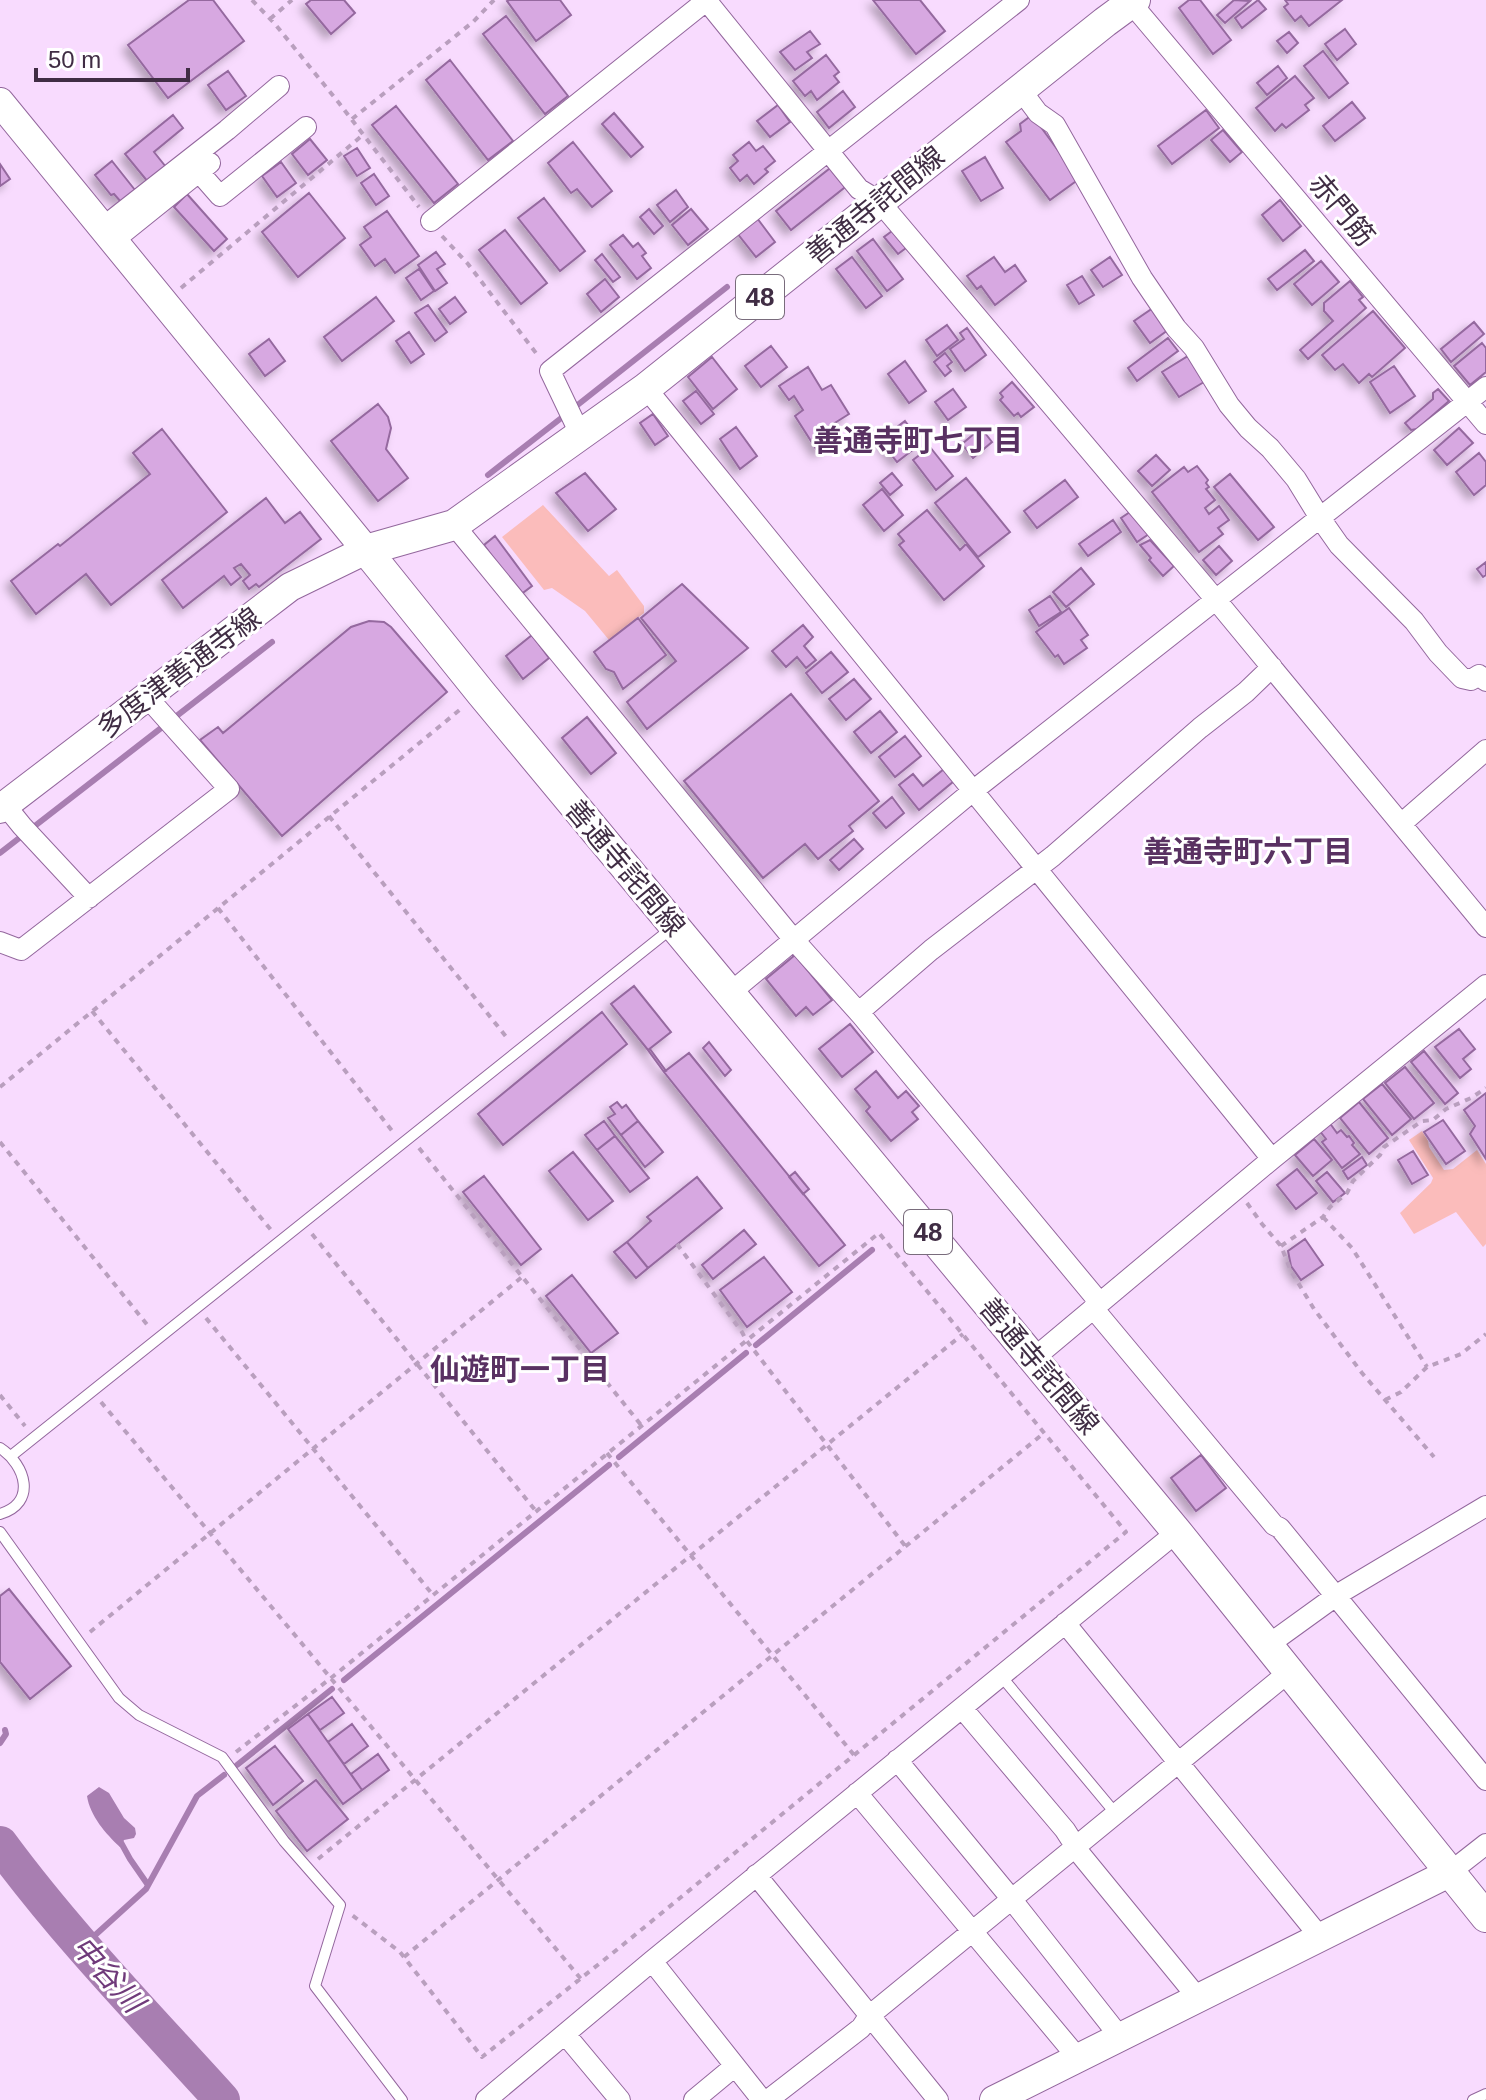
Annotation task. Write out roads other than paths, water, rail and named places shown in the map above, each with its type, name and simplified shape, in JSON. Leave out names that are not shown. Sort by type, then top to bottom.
[{"type":"main road","name":"善通寺詫間線","points":[[1131,1],[646,388],[581,436],[454,525],[366,550],[673,926],[1177,1532],[1486,1917]]},
{"type":"street","points":[[431,221],[706,0],[859,189],[879,201],[1216,600],[1486,927]]},
{"type":"street","points":[[581,436],[550,371],[1019,0]]},
{"type":"street","name":"赤門筋","points":[[1131,1],[1486,424]]},
{"type":"street","points":[[108,234],[279,86]]},
{"type":"street","points":[[1020,89],[1038,113],[1055,125],[1142,278],[1176,328],[1194,348],[1229,405],[1296,479],[1339,545],[1414,621],[1462,678],[1471,680],[1479,675],[1486,681]]},
{"type":"street","points":[[0,102],[366,550]]},
{"type":"street","points":[[108,234],[204,168],[220,196],[306,127]]},
{"type":"street","points":[[730,993],[974,790],[1486,387]]},
{"type":"street","points":[[646,388],[806,592],[974,790],[1272,1159]]},
{"type":"street","points":[[454,525],[794,940],[859,1012],[1486,1780]]},
{"type":"street","name":"多度津善通寺線","points":[[15,820],[162,715],[290,587],[366,550]]},
{"type":"street","points":[[859,1012],[931,950],[1037,868],[1272,667]]},
{"type":"street","points":[[0,942],[21,950],[229,789],[162,715]]},
{"type":"street","points":[[1401,824],[1486,750]]},
{"type":"street","points":[[15,820],[89,898]]},
{"type":"street","points":[[1033,1359],[1237,1187],[1486,985]]},
{"type":"street","points":[[1268,1645],[1336,1597],[1486,1506]]},
{"type":"street","points":[[486,2100],[1177,1532]]},
{"type":"street","points":[[1065,1623],[1320,1937]]},
{"type":"street","points":[[768,2100],[861,2028],[869,2016],[1289,1672]]},
{"type":"street","points":[[962,1708],[1065,1830],[1198,1998]]},
{"type":"street","points":[[897,1760],[1120,2037]]},
{"type":"street","points":[[857,1793],[1078,2058]]},
{"type":"street","points":[[994,2100],[1449,1873],[1486,1844]]},
{"type":"street","points":[[756,1875],[938,2100]]},
{"type":"street","points":[[652,1961],[762,2100]]},
{"type":"street","points":[[565,2034],[620,2100]]},
{"type":"street","points":[[694,2100],[735,2066]]},
{"type":"lane","points":[[11,1456],[673,926]]},
{"type":"lane","points":[[0,1448],[11,1456],[24,1483],[24,1495],[19,1504],[11,1511],[0,1514]]},
{"type":"lane","points":[[0,1532],[119,1698],[139,1715],[222,1757],[284,1841],[340,1905],[315,1986],[402,2100]]},
{"type":"lane","points":[[1001,1676],[1116,1814]]},
{"type":"lane","points":[[1473,2100],[1486,2094]]},
{"type":"waterway","points":[[575,407],[727,287]]},
{"type":"waterway","points":[[488,475],[560,419]]},
{"type":"waterway","points":[[0,853],[272,642]]},
{"type":"waterway","points":[[756,1345],[872,1250]]},
{"type":"waterway","points":[[619,1457],[746,1353]]},
{"type":"waterway","points":[[344,1680],[609,1465]]},
{"type":"waterway","points":[[237,1765],[332,1689]]},
{"type":"waterway","points":[[0,1743],[5,1730]]},
{"type":"waterway","points":[[82,1947],[146,1889],[197,1796],[224,1775]]},
{"type":"waterway","points":[[119,1839],[148,1885]]},
{"type":"waterway","name":"中谷川","points":[[0,1844],[80,1943],[222,2100]]},
{"type":"district","name":"善通寺町七丁目","points":[[918,440]]},
{"type":"district","name":"善通寺町六丁目","points":[[1248,851]]},
{"type":"district","name":"仙遊町一丁目","points":[[520,1369]]}]
